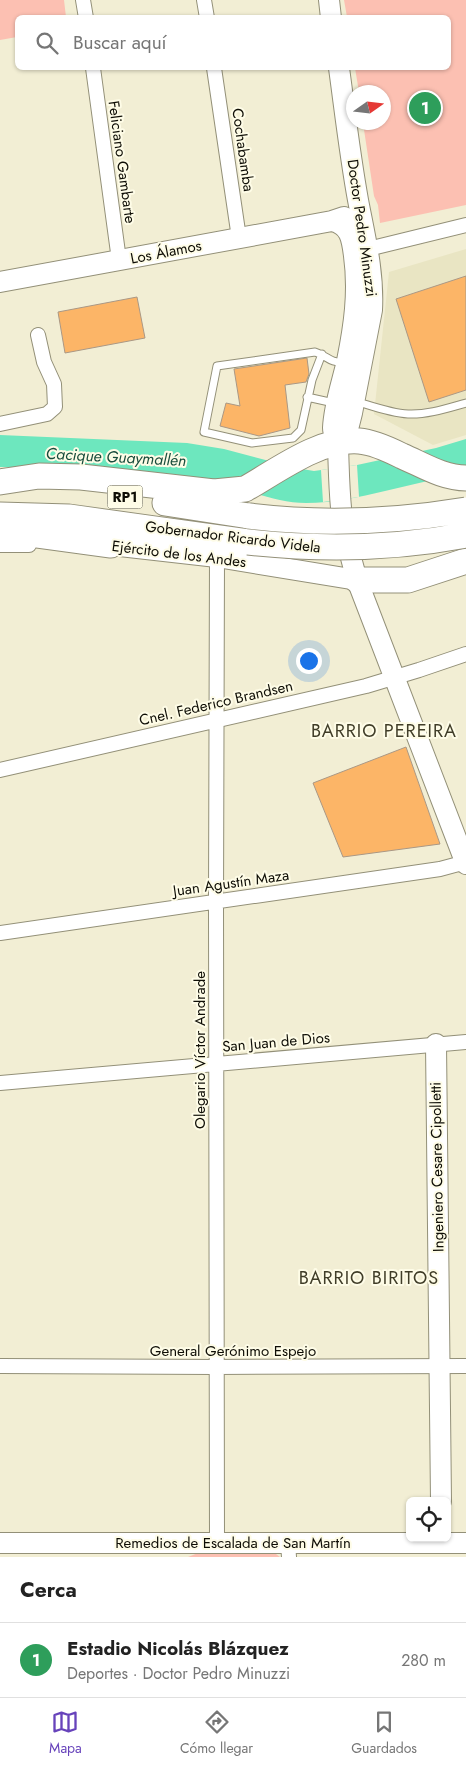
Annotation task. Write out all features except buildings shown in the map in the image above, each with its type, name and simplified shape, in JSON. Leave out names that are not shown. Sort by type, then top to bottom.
[{"type":"highway","points":[[0,484],[39,476],[81,477],[197,491],[222,492],[245,489],[313,449],[358,440],[457,477]]},
{"type":"highway","name":"Gobernador Ricardo Videla","points":[[0,484],[75,489],[280,520],[340,522],[400,519],[466,510]]},
{"type":"highway","name":"Gobernador Ricardo Videla","points":[[0,515],[69,517],[248,542],[305,547],[362,548],[413,544],[466,535]]},
{"type":"highway","points":[[0,532],[23,533],[111,545]]},
{"type":"highway","points":[[357,580],[408,580],[466,561]]},
{"type":"street","points":[[83,0],[86,15]]},
{"type":"street","points":[[204,0],[206,15]]},
{"type":"street","points":[[329,0],[331,15]]},
{"type":"street","name":"Feliciano Gambarte","points":[[93,70],[119,260]]},
{"type":"street","name":"Cochabamba","points":[[214,70],[239,238]]},
{"type":"street","name":"Doctor Pedro Minuzzi","points":[[339,70],[358,199],[372,277],[372,310],[333,431],[338,443],[339,484],[346,537],[357,580],[466,863]]},
{"type":"street","name":"Los Álamos","points":[[1,278],[119,260],[332,222],[349,212],[358,199]]},
{"type":"street","name":"Doctor Pedro Minuzzi","points":[[332,222],[343,226],[350,234],[355,266],[355,313],[346,362],[343,400]]},
{"type":"street","points":[[355,266],[360,255],[368,249],[466,225]]},
{"type":"street","points":[[0,424],[47,414],[55,407],[54,384],[44,362],[38,335]]},
{"type":"street","name":"Ejército de los Andes","points":[[0,545],[111,545],[217,557],[357,580]]},
{"type":"street","name":"Olegario Víctor Andrade","points":[[217,557],[217,1543]]},
{"type":"street","name":"Cnel. Federico Brandsen","points":[[0,770],[366,686],[466,654]]},
{"type":"street","name":"Juan Agustín Maza","points":[[0,933],[440,869],[466,863]]},
{"type":"street","name":"San Juan de Dios","points":[[0,1083],[466,1042]]},
{"type":"street","name":"Ingeniero Cesare Cipolletti","points":[[436,1044],[440,1497]]},
{"type":"street","name":"General Gerónimo Espejo","points":[[0,1366],[466,1366]]},
{"type":"street","name":"Remedios de Escalada de San Martín","points":[[0,1543],[178,1550],[217,1543],[288,1550],[441,1546],[466,1543]]},
{"type":"lane","points":[[322,354],[307,397],[301,430],[292,438],[252,443],[204,432],[217,366],[315,352],[322,354],[334,363],[346,362]]},
{"type":"lane","points":[[307,397],[343,400],[409,414],[436,411],[466,403]]},
{"type":"shaded area","points":[[0,0],[64,0],[66,15],[15,15],[15,37],[0,40]]},
{"type":"shaded area","points":[[344,0],[466,0],[466,205],[380,223],[364,130],[391,130],[391,85],[358,85],[355,70],[451,70],[451,15],[347,15]]},
{"type":"shaded area","points":[[466,249],[466,435],[433,445],[374,414],[389,272]]},
{"type":"shaded area","points":[[198,1553],[268,1553],[276,1554],[280,1557],[188,1557]]},
{"type":"water","name":"Cacique Guaymallén","points":[[0,435],[187,443],[224,449],[314,471],[357,465],[436,448],[466,439],[466,472],[346,499],[316,503],[293,502],[266,497],[213,481],[175,474],[100,469],[0,467]]},
{"type":"pier","points":[[357,465],[359,497],[323,502],[321,470]]},
{"type":"place","name":"Estadio Nicolás Blázquez","points":[[425,108]]},
{"type":"district","name":"BARRIO PEREIRA","points":[[384,731]]},
{"type":"district","name":"BARRIO BIRITOS","points":[[369,1278]]}]
